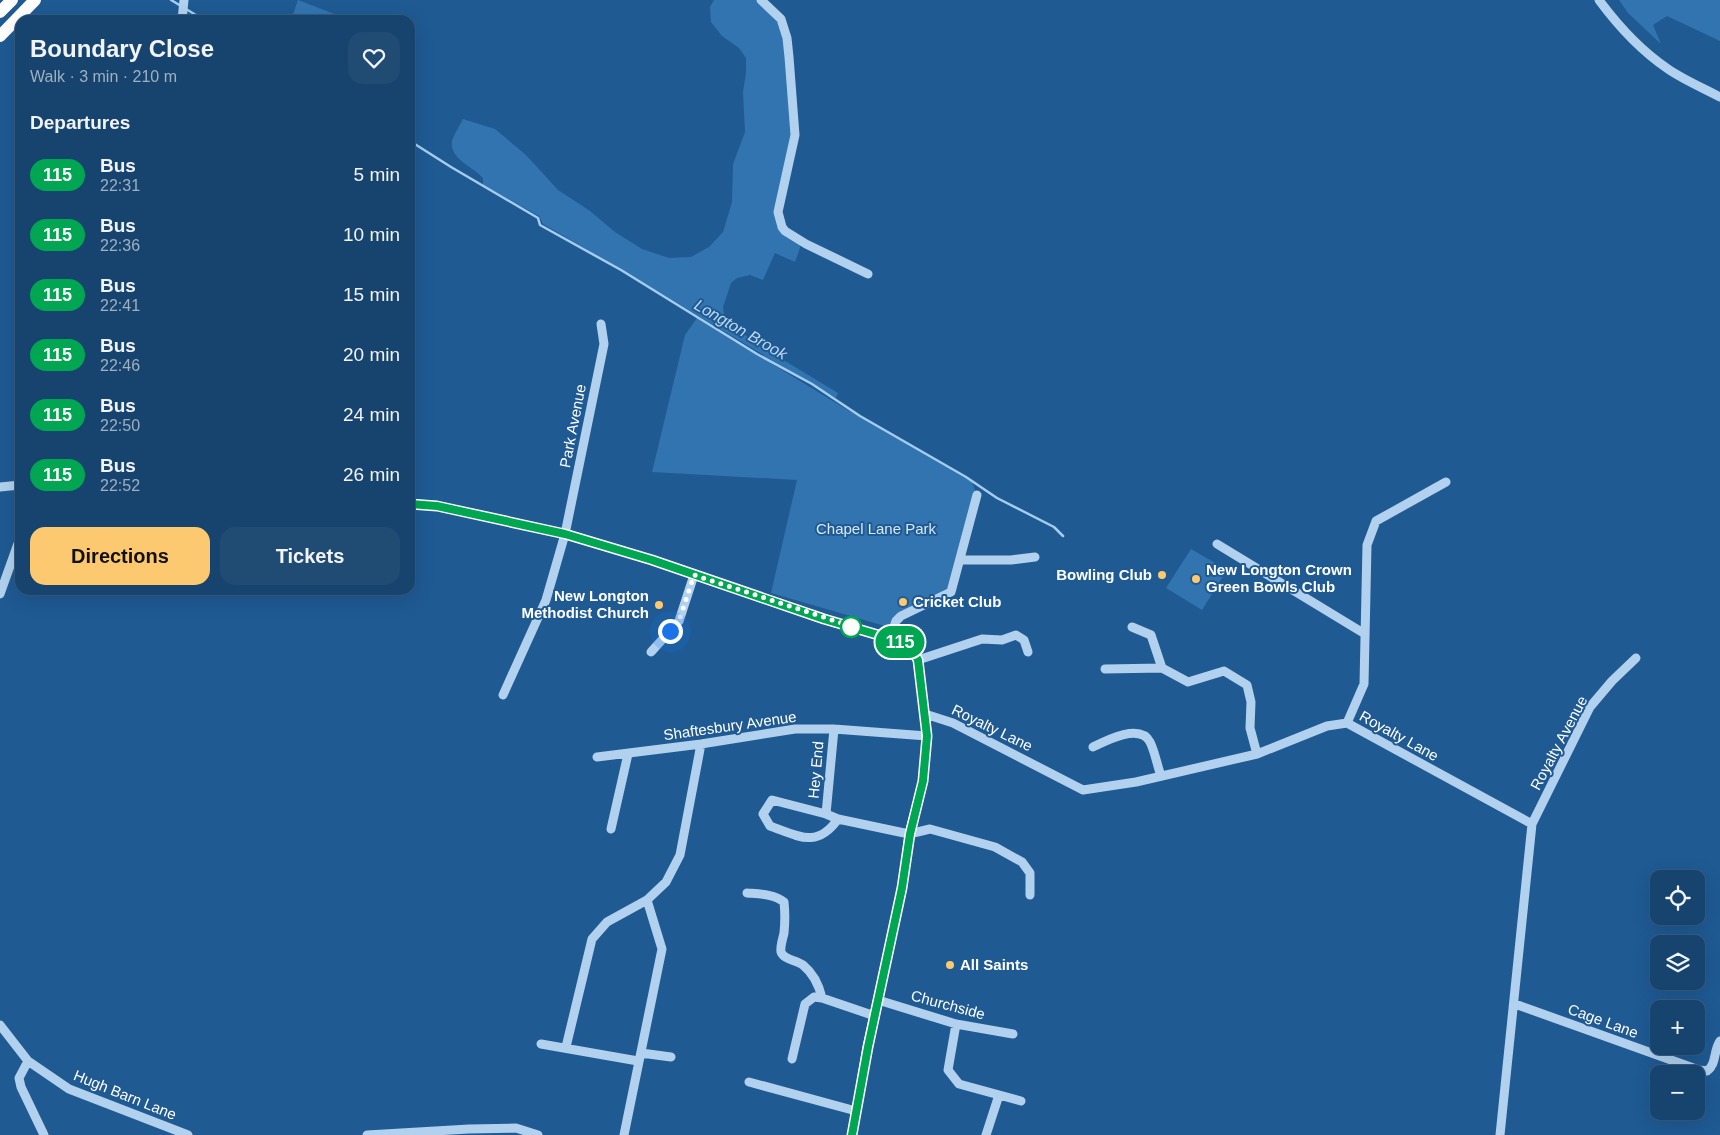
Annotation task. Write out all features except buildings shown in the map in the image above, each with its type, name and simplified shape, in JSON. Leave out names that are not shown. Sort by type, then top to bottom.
[{"type":"highway","points":[[0,12],[12,0]]},
{"type":"highway","points":[[20,15],[35,0]]},
{"type":"highway","points":[[0,36],[15,21]]},
{"type":"street","points":[[182,15],[184,0]]},
{"type":"street","points":[[761,0],[781,19],[787,38],[789,57],[795,135],[778,212],[782,227],[806,244],[868,274]]},
{"type":"street","points":[[1599,0],[1610,16],[1638,46],[1669,70],[1720,96]]},
{"type":"street","name":"Park Avenue","points":[[502,695],[546,600],[565,534],[604,344],[601,324]]},
{"type":"street","points":[[1347,723],[1364,684],[1367,544],[1376,521],[1446,482]]},
{"type":"street","points":[[0,487],[15,486]]},
{"type":"street","points":[[890,638],[896,621],[901,616],[951,592],[976,495]]},
{"type":"street","points":[[415,504],[437,506],[565,534],[652,560],[824,619],[890,638],[908,646],[918,660],[927,736],[923,781],[910,834],[902,888],[852,1135]]},
{"type":"street","points":[[1216,544],[1365,634]]},
{"type":"street","points":[[0,594],[15,552]]},
{"type":"street","points":[[960,560],[1011,560],[1034,556]]},
{"type":"street","points":[[651,652],[679,621],[694,575]]},
{"type":"street","points":[[1132,627],[1152,635],[1162,668]]},
{"type":"street","points":[[918,660],[982,639],[1002,640],[1016,635],[1024,640],[1028,652]]},
{"type":"street","name":"Royalty Avenue","points":[[1532,824],[1590,707],[1612,681],[1636,658]]},
{"type":"street","points":[[1106,669],[1162,668],[1188,682],[1224,671],[1247,685],[1251,702],[1250,728],[1257,754]]},
{"type":"street","name":"Royalty Lane","points":[[925,714],[953,723],[1083,790],[1136,782],[1257,754],[1327,726],[1347,723],[1532,824]]},
{"type":"street","name":"Shaftesbury Avenue","points":[[597,757],[701,744],[795,728],[927,736]]},
{"type":"street","name":"Hey End","points":[[826,814],[834,729]]},
{"type":"street","points":[[1093,747],[1115,737],[1136,733],[1146,736],[1150,742],[1161,776]]},
{"type":"street","points":[[566,1047],[592,939],[607,922],[647,900],[666,882],[680,855],[701,744]]},
{"type":"street","points":[[611,829],[628,754]]},
{"type":"street","points":[[838,819],[830,831],[807,839],[770,826],[763,814],[772,800],[838,819],[910,834],[930,829],[995,847],[1022,862],[1030,873],[1030,894]]},
{"type":"street","points":[[1500,1135],[1515,1004],[1532,824]]},
{"type":"street","points":[[747,893],[765,894],[782,899],[784,902],[782,954],[786,958],[802,964],[808,970],[819,986],[822,998]]},
{"type":"street","points":[[624,1135],[662,949],[647,900]]},
{"type":"street","points":[[792,1059],[805,1004],[814,997],[875,1016]]},
{"type":"street","name":"Churchside","points":[[878,1000],[956,1024],[1013,1034]]},
{"type":"street","name":"Cage Lane","points":[[1515,1004],[1699,1070],[1707,1071],[1712,1067],[1717,1045],[1720,1041]]},
{"type":"street","points":[[956,1024],[948,1070],[959,1084],[1021,1101]]},
{"type":"street","name":"Hugh Barn Lane","points":[[0,1026],[28,1061],[69,1089],[188,1135]]},
{"type":"street","points":[[541,1044],[640,1057],[671,1057]]},
{"type":"street","points":[[28,1061],[19,1078],[44,1135]]},
{"type":"street","points":[[749,1082],[856,1111]]},
{"type":"street","points":[[986,1135],[999,1095]]},
{"type":"street","points":[[367,1135],[516,1128],[538,1135]]},
{"type":"green space","points":[[298,0],[337,15],[293,15]]},
{"type":"green space","points":[[714,0],[758,0],[776,18],[784,36],[793,134],[775,215],[777,227],[800,245],[795,262],[775,253],[763,280],[750,275],[737,278],[731,283],[723,307],[725,321],[767,350],[838,393],[836,398],[543,224],[539,216],[483,185],[483,178],[458,158],[452,147],[453,138],[463,119],[495,129],[526,155],[558,190],[590,211],[615,232],[642,249],[669,258],[691,257],[709,247],[723,232],[732,202],[733,164],[745,132],[743,92],[746,58],[739,48],[722,36],[711,22],[710,7]]},
{"type":"green space","points":[[1619,0],[1720,0],[1720,41],[1667,16],[1653,25],[1661,44],[1628,13]]},
{"type":"green space","name":"Chapel Lane Park","points":[[697,318],[841,406],[972,482],[977,495],[952,589],[885,626],[771,593],[797,480],[652,472],[685,335]]},
{"type":"green space","name":"New Longton Crown Green Bowls Club","points":[[1191,549],[1227,570],[1202,610],[1166,588]]},
{"type":"waterway","name":"Longton Brook","points":[[171,0],[181,6]]},
{"type":"waterway","name":"Longton Brook","points":[[186,9],[196,15]]},
{"type":"waterway","name":"Longton Brook","points":[[415,144],[538,218],[540,225],[621,270],[757,354],[812,384],[860,416],[966,477],[997,498],[1054,527],[1063,536]]},
{"type":"bus line","name":"115","points":[[415,504],[437,506],[565,534],[652,560],[824,619],[902,642],[914,652],[918,660],[927,736],[923,781],[910,834],[902,888],[868,1047],[852,1135]]},
{"type":"place","name":"Bowling Club","points":[[1162,575]]},
{"type":"place","name":"New Longton Crown Green Bowls Club","points":[[1196,579]]},
{"type":"place","name":"Cricket Club","points":[[903,602]]},
{"type":"place","name":"New Longton Methodist Church","points":[[659,605]]},
{"type":"place","name":"All Saints","points":[[950,965]]},
{"type":"route","points":[[670,631],[679,621],[694,575],[824,619],[857,628],[851,627]]}]
